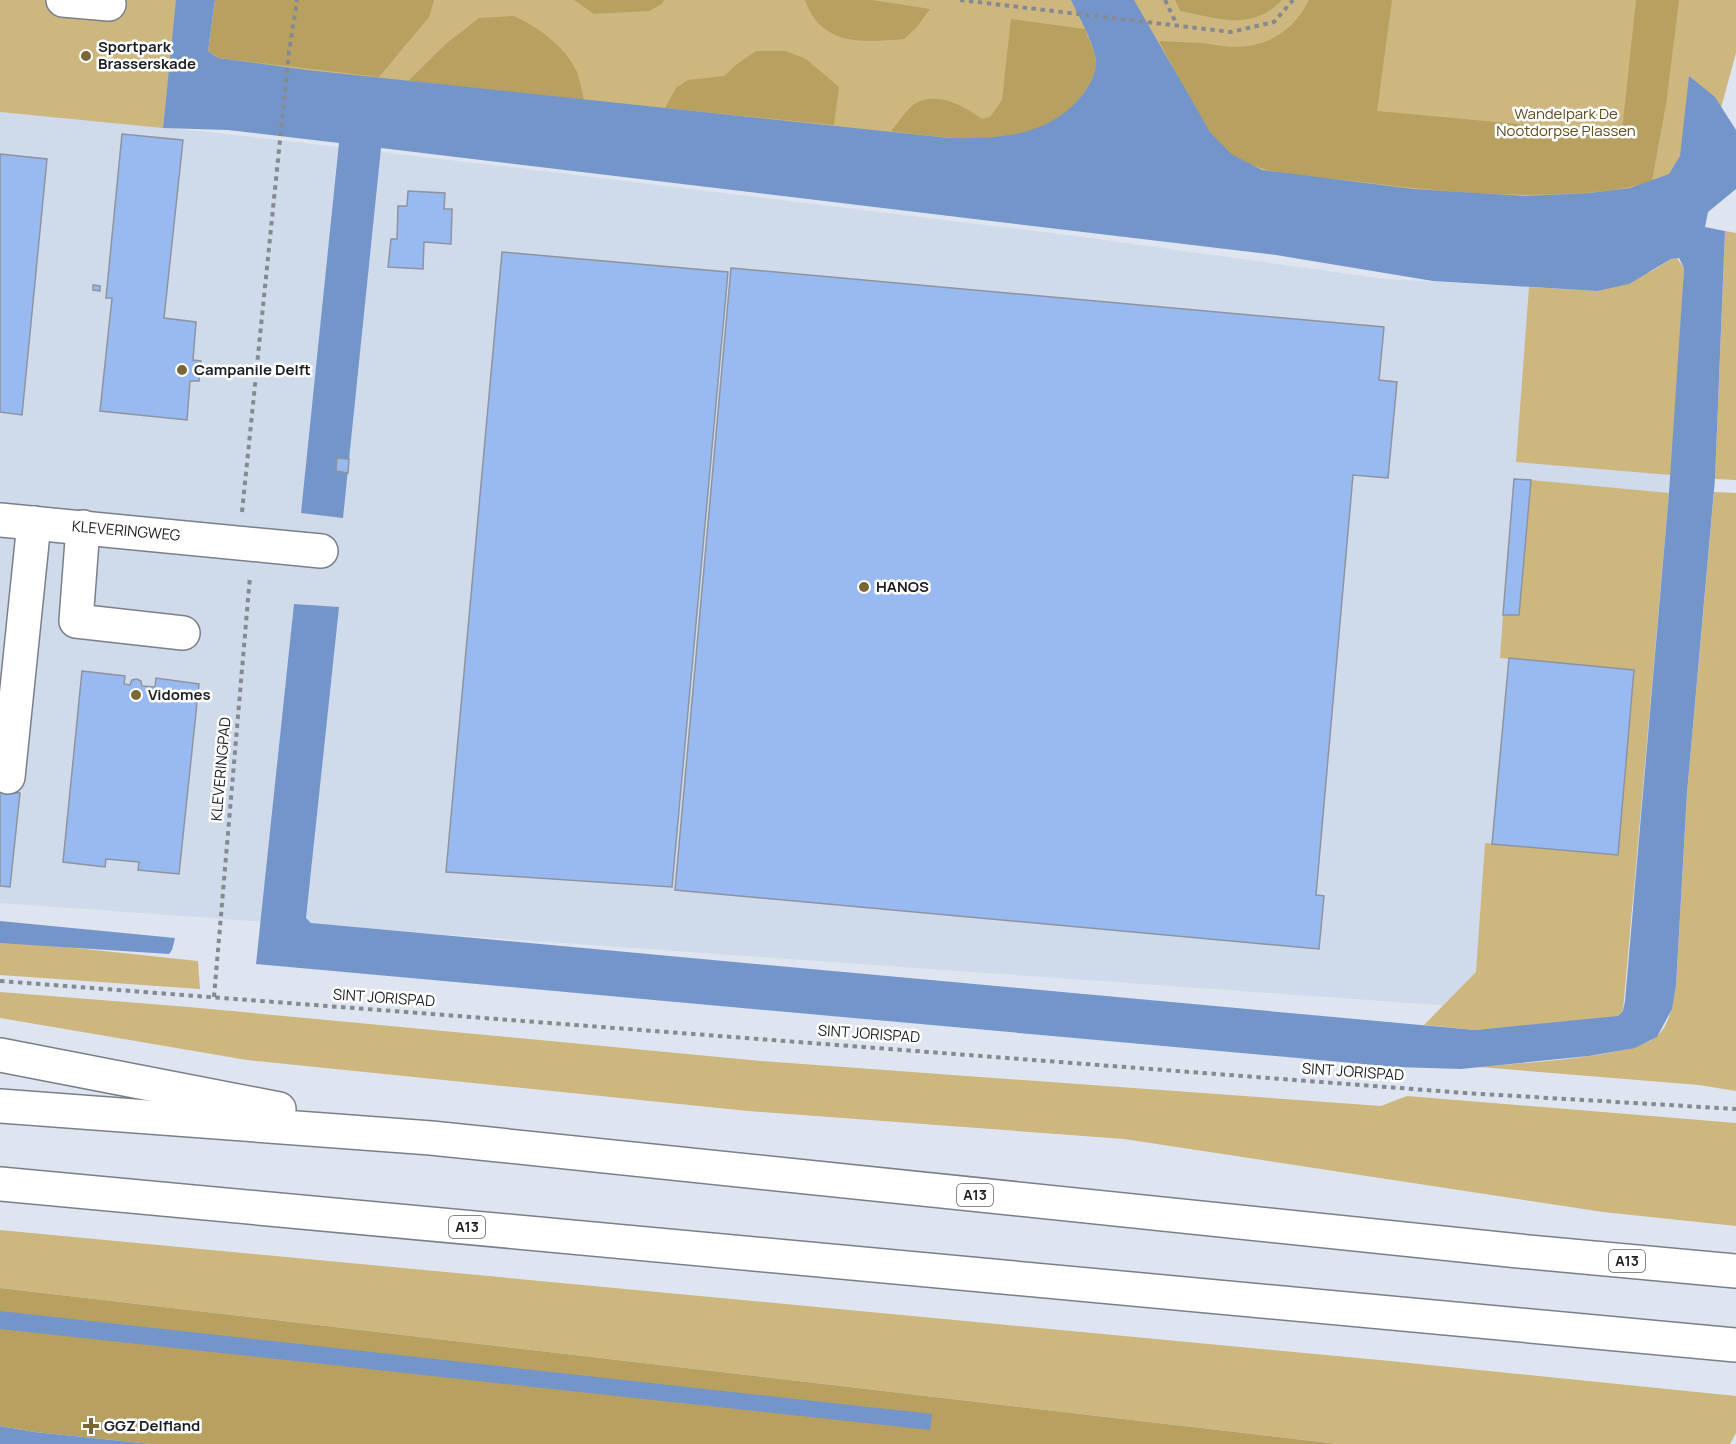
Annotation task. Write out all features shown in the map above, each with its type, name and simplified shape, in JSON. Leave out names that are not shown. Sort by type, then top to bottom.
[{"type":"main road","points":[[63,0],[109,4]]},
{"type":"main road","name":"KLEVERINGWEG","points":[[0,520],[321,550]]},
{"type":"main road","points":[[8,777],[12,615],[34,523]]},
{"type":"main road","points":[[83,528],[76,621],[183,633]]},
{"type":"main road","name":"A13","points":[[0,1055],[431,1138]]},
{"type":"main road","name":"A13","points":[[0,1106],[431,1138],[1519,1251],[1736,1271]]},
{"type":"main road","name":"A13","points":[[0,1184],[1736,1345]]},
{"type":"path","name":"KLEVERINGPAD","points":[[214,997],[246,543],[279,156],[289,52],[297,0]]},
{"type":"path","points":[[960,0],[1231,32],[1274,22],[1293,0]]},
{"type":"path","points":[[1165,0],[1177,26]]},
{"type":"path","name":"SINT JORISPAD","points":[[0,981],[1465,1093],[1736,1109]]},
{"type":"shaded area","points":[[215,0],[434,0],[429,17],[379,77],[218,58],[208,51]]},
{"type":"shaded area","points":[[574,0],[664,0],[662,4],[649,11],[594,14]]},
{"type":"shaded area","points":[[805,0],[872,0],[930,9],[916,28],[904,39],[859,40],[833,34],[822,26],[812,15]]},
{"type":"shaded area","points":[[1175,0],[1282,0],[1258,16],[1234,20],[1180,11]]},
{"type":"shaded area","points":[[1309,0],[1392,0],[1377,111],[1617,133],[1623,122],[1636,0],[1679,0],[1666,104],[1652,181],[1618,189],[1583,193],[1532,195],[1479,193],[1302,176],[1273,171],[1245,162],[1232,155],[1212,134],[1159,41],[1202,43],[1226,47],[1259,44],[1288,28],[1303,11]]},
{"type":"shaded area","points":[[514,16],[550,38],[565,54],[577,72],[584,100],[408,81],[447,43],[479,18]]},
{"type":"shaded area","points":[[1011,19],[1085,29],[1096,60],[1094,74],[1090,84],[1078,100],[1061,117],[1040,129],[991,138],[965,139],[891,131],[912,106],[929,99],[948,101],[967,109],[982,119],[990,117],[1002,100]]},
{"type":"shaded area","points":[[756,51],[786,51],[806,59],[839,87],[834,125],[665,108],[676,88],[688,80],[724,76]]},
{"type":"shaded area","points":[[0,112],[191,130],[501,166],[1076,236],[1385,279],[1529,287],[1686,285],[1640,871],[1607,1017],[0,903]]},
{"type":"shaded area","points":[[0,1288],[1338,1444],[151,1444],[35,1432],[0,1426]]},
{"type":"green space","name":"Sportpark Brasserskade","points":[[0,0],[177,0],[163,128],[0,112]]},
{"type":"green space","name":"Wandelpark De Nootdorpse Plassen","points":[[229,0],[1736,0],[1736,53],[1703,174],[1595,253],[220,96]]},
{"type":"green space","points":[[1725,231],[1736,233],[1736,480],[1715,479]]},
{"type":"green space","points":[[1677,258],[1684,268],[1671,475],[1516,462],[1529,287],[1597,291],[1652,271],[1671,259]]},
{"type":"green space","points":[[1531,480],[1669,493],[1623,1011],[1612,1018],[1475,1030],[1424,1025],[1476,972],[1485,843],[1617,855],[1634,670],[1500,658],[1503,615],[1519,615]]},
{"type":"green space","points":[[1714,492],[1736,493],[1736,1091],[1699,1085],[1479,1067],[1599,1055],[1623,1050],[1656,1037],[1668,1020],[1676,986],[1687,793]]},
{"type":"green space","points":[[0,940],[198,961],[200,989],[0,975]]},
{"type":"green space","points":[[0,992],[189,1007],[761,1061],[1381,1106],[1407,1096],[1736,1123],[1736,1226],[1603,1212],[1124,1139],[748,1111],[247,1060],[0,1018]]},
{"type":"green space","points":[[0,1230],[1390,1361],[1736,1396],[1736,1433],[1730,1444],[1338,1444],[0,1288]]},
{"type":"water","points":[[176,0],[215,0],[208,51],[218,58],[307,70],[949,138],[986,138],[1022,132],[1055,119],[1070,108],[1088,87],[1094,74],[1096,60],[1092,44],[1071,0],[1134,0],[1210,132],[1231,154],[1262,170],[1413,189],[1524,196],[1590,193],[1630,188],[1669,174],[1680,156],[1689,76],[1715,97],[1736,130],[1736,189],[1708,212],[1705,227],[1725,231],[1715,479],[1687,793],[1676,986],[1672,1009],[1657,1037],[1635,1048],[1589,1056],[1461,1069],[1396,1067],[256,964],[294,604],[339,607],[306,918],[311,923],[1475,1030],[1618,1016],[1623,1011],[1625,1001],[1669,493],[1684,268],[1679,258],[1671,259],[1629,284],[1597,291],[1433,281],[1276,255],[381,148],[343,518],[301,513],[339,143],[228,130],[163,128]]},
{"type":"water","points":[[0,921],[175,938],[169,954],[0,943]]},
{"type":"water","points":[[0,1311],[932,1414],[930,1430],[0,1329]]},
{"type":"water","points":[[0,1426],[35,1432],[151,1444],[0,1444]]},
{"type":"building","points":[[122,134],[183,140],[164,318],[196,322],[193,360],[201,361],[199,381],[190,381],[187,420],[100,411],[112,298],[106,298]]},
{"type":"building","points":[[0,154],[47,159],[22,415],[0,412]]},
{"type":"building","points":[[408,191],[445,193],[444,209],[452,209],[451,244],[424,242],[423,269],[388,267],[391,239],[397,239],[398,206],[407,206]]},
{"type":"building","points":[[502,252],[728,272],[672,887],[446,872]]},
{"type":"building","points":[[731,268],[1384,327],[1379,380],[1397,382],[1388,478],[1353,475],[1316,895],[1324,896],[1319,949],[675,890]]},
{"type":"building","points":[[93,285],[100,286],[100,291],[93,290]]},
{"type":"building","points":[[337,458],[349,459],[348,473],[336,471]]},
{"type":"building","points":[[1514,479],[1531,480],[1519,615],[1503,615]]},
{"type":"building","points":[[1509,658],[1634,670],[1618,855],[1492,844]]},
{"type":"building","points":[[82,671],[125,676],[124,684],[130,685],[132,680],[137,679],[141,681],[142,686],[155,687],[156,678],[199,684],[179,874],[138,870],[139,862],[106,859],[105,867],[63,862]]},
{"type":"building","points":[[0,791],[20,793],[10,887],[0,886]]},
{"type":"place","name":"Sportpark Brasserskade","points":[[86,56]]},
{"type":"place","name":"Campanile Delft","points":[[182,370]]},
{"type":"place","name":"HANOS","points":[[864,587]]},
{"type":"place","name":"Vidomes","points":[[136,695]]},
{"type":"place","name":"GGZ Delfland","points":[[91,1426]]}]
